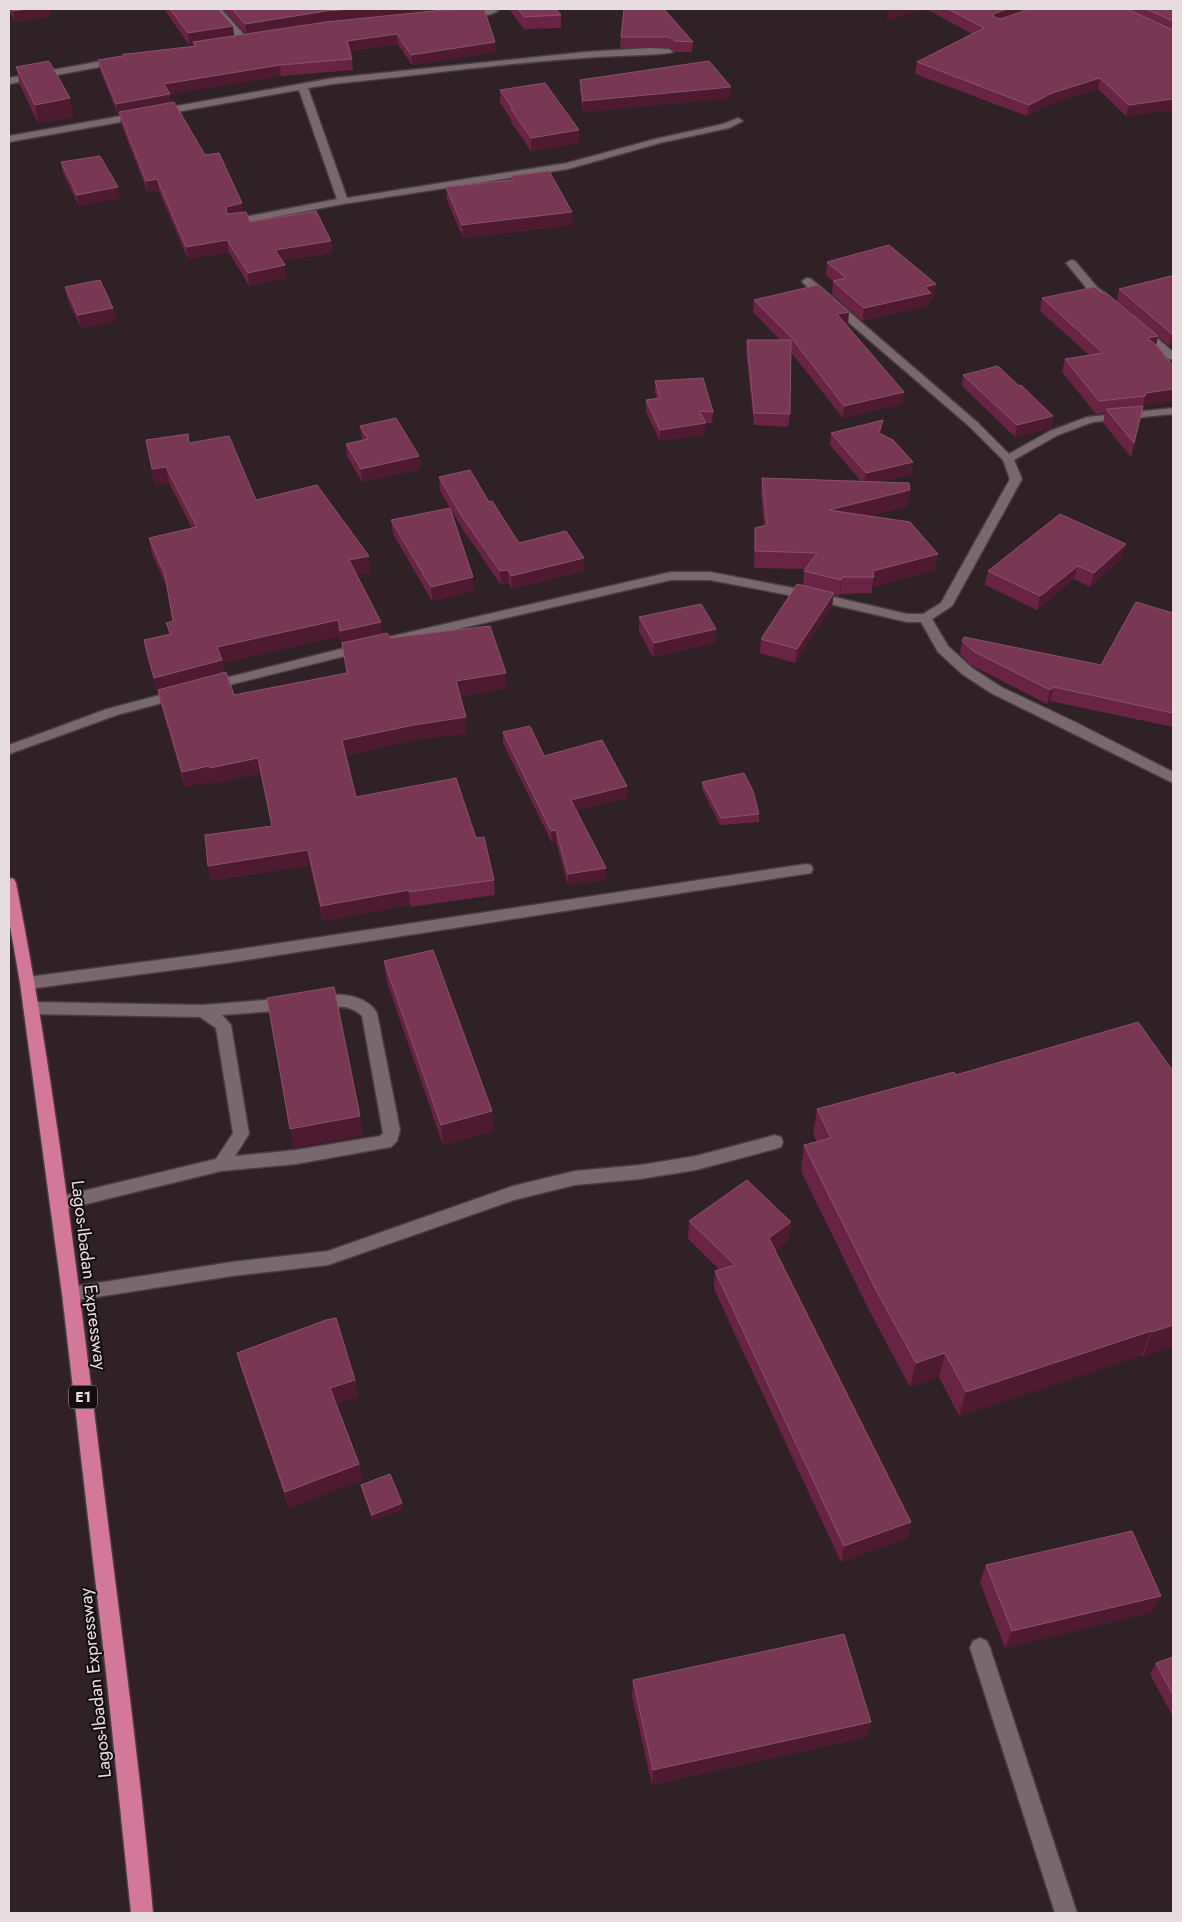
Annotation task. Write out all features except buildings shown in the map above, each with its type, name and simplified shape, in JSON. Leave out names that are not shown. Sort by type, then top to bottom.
[{"type":"highway","name":"Lagos-Ibadan Expressway","points":[[9,883],[32,1008],[71,1294],[118,1682],[142,1913]]},
{"type":"street","points":[[217,9],[244,40]]},
{"type":"street","points":[[454,14],[494,11]]},
{"type":"street","points":[[9,139],[358,78],[566,57],[649,51],[669,52]]},
{"type":"street","points":[[9,81],[123,60]]},
{"type":"street","points":[[303,88],[343,201]]},
{"type":"street","points":[[233,222],[343,201],[568,166],[726,126],[738,120]]},
{"type":"street","points":[[1071,263],[1093,289],[1115,307]]},
{"type":"street","points":[[9,750],[112,712],[279,668],[541,604],[671,576],[710,576],[804,594],[907,618],[925,618],[946,606],[1016,479],[1008,459],[973,424],[807,280]]},
{"type":"street","points":[[1137,326],[1173,356]]},
{"type":"street","points":[[1008,459],[1054,433],[1091,419],[1173,411]]},
{"type":"street","points":[[925,618],[942,649],[967,671],[996,690],[1070,725],[1173,778]]},
{"type":"street","points":[[28,983],[227,957],[806,869]]},
{"type":"street","points":[[32,1008],[202,1011],[345,999],[360,1003],[369,1013],[392,1130],[391,1136],[385,1142],[296,1157],[221,1164],[58,1204]]},
{"type":"street","points":[[202,1011],[223,1025],[241,1134],[221,1164]]},
{"type":"street","points":[[71,1294],[232,1269],[328,1258],[513,1192],[575,1178],[640,1172],[696,1163],[775,1142]]},
{"type":"street","points":[[980,1648],[1066,1913]]}]
